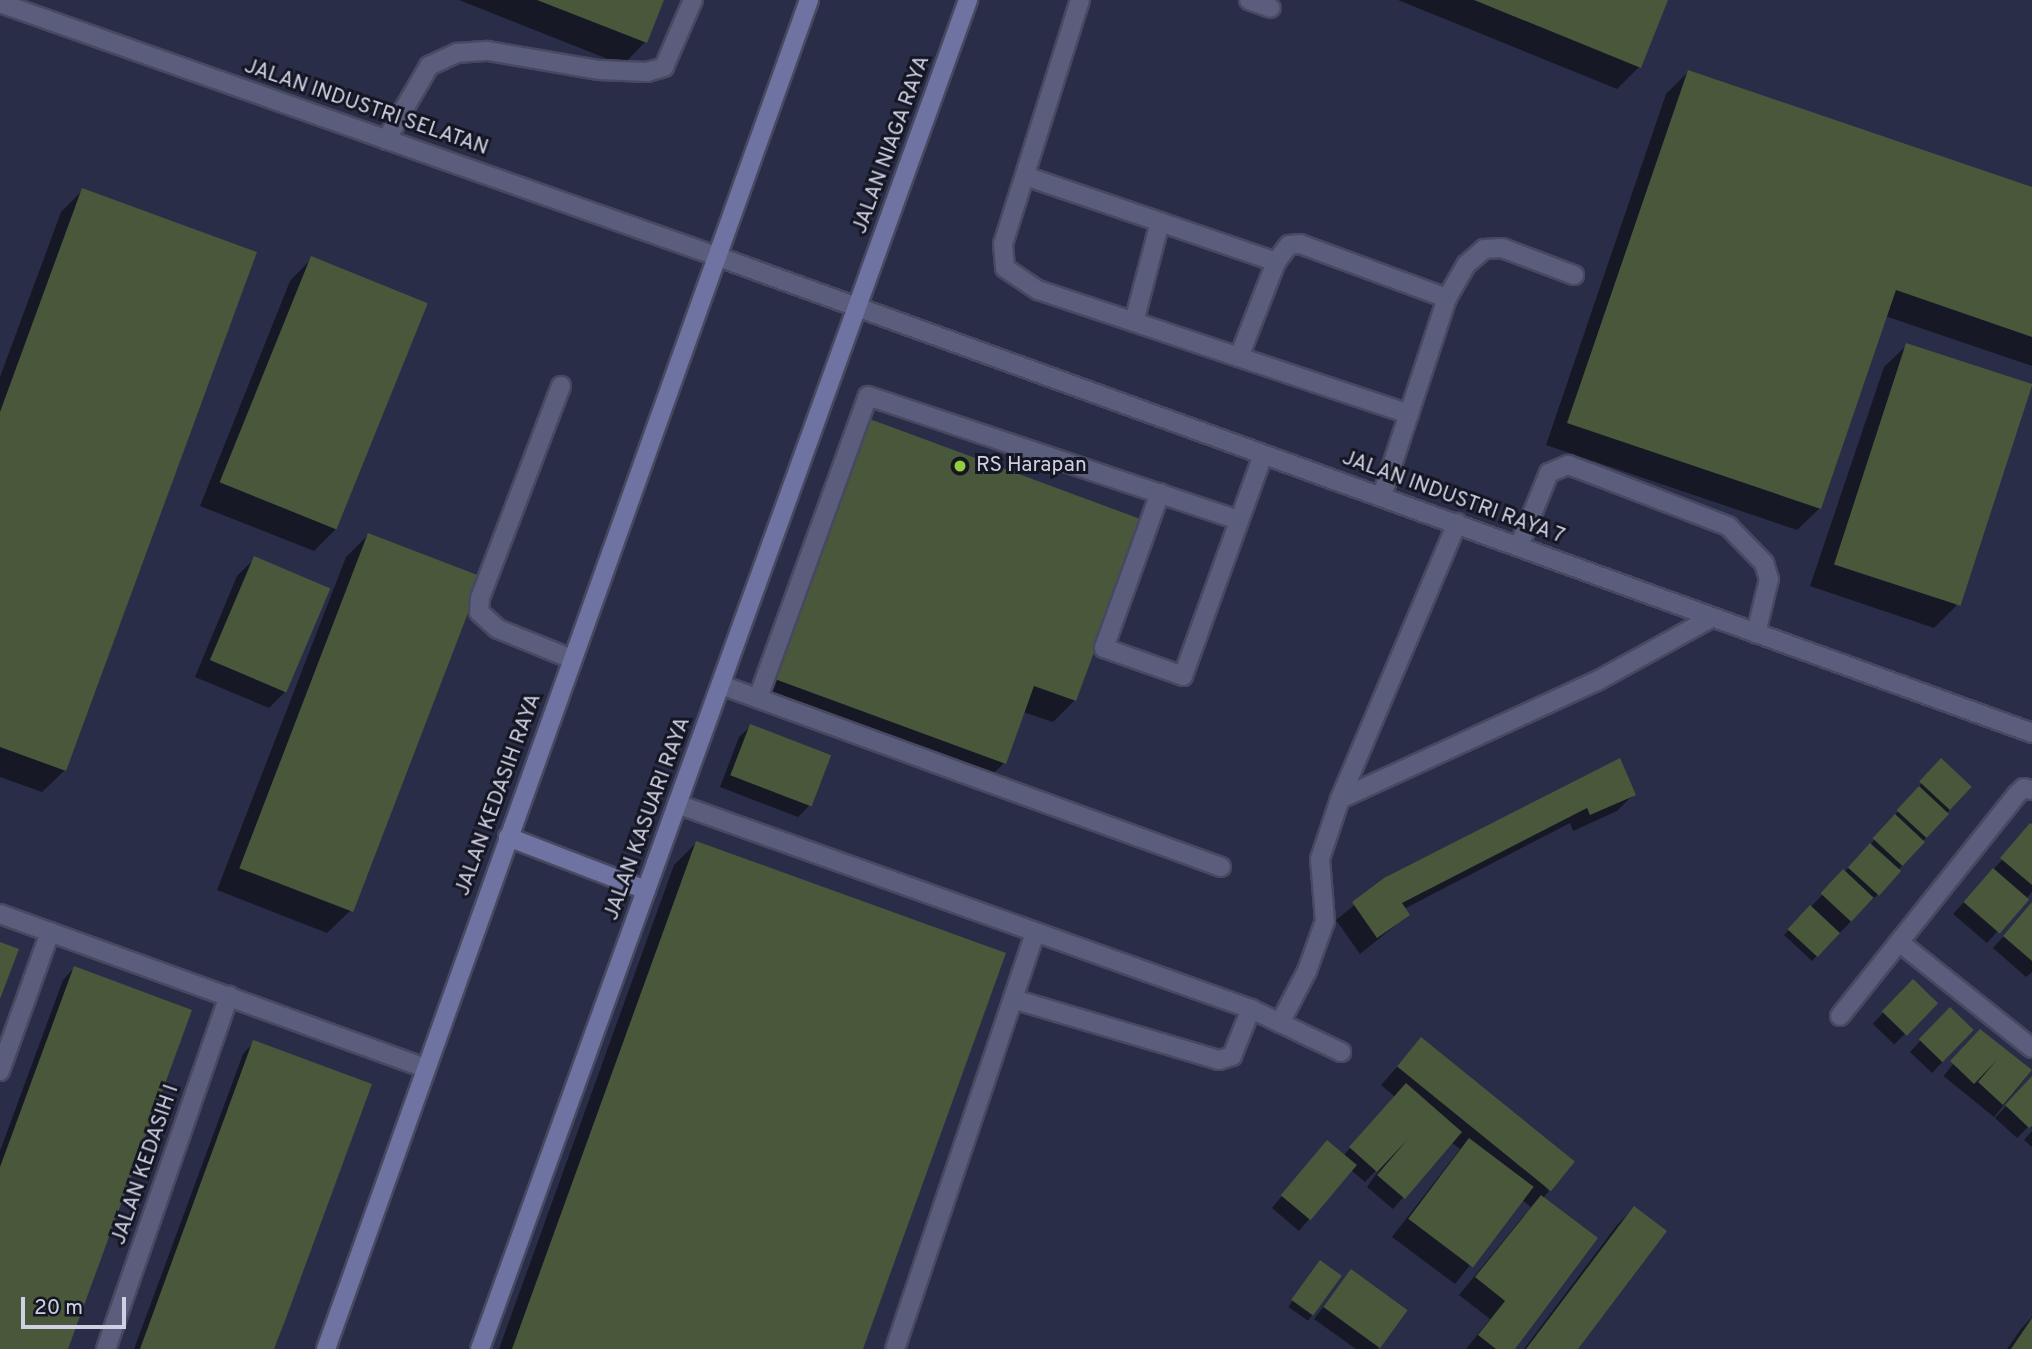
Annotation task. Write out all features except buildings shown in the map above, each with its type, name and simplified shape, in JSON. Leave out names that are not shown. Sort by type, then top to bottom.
[{"type":"main road","points":[[716,256],[809,0]]},
{"type":"main road","name":"JALAN NIAGA RAYA","points":[[859,305],[968,0]]},
{"type":"main road","name":"JALAN KEDASIH RAYA","points":[[326,1349],[716,256]]},
{"type":"main road","name":"JALAN KASUARI RAYA","points":[[480,1349],[859,305]]},
{"type":"main road","points":[[508,837],[646,890]]},
{"type":"street","points":[[386,140],[429,66],[457,53],[488,51],[598,70],[648,72],[664,67],[693,0]]},
{"type":"street","points":[[1080,0],[1003,244],[1005,268],[1038,290],[1409,414]]},
{"type":"street","points":[[1249,0],[1272,8]]},
{"type":"street","name":"JALAN INDUSTRI SELATAN","points":[[0,3],[859,305]]},
{"type":"street","points":[[1024,176],[1276,262]]},
{"type":"street","points":[[1134,322],[1160,222]]},
{"type":"street","points":[[1239,358],[1276,262],[1289,246],[1300,244],[1447,298]]},
{"type":"street","points":[[1382,496],[1447,298],[1466,264],[1483,249],[1502,248],[1574,275]]},
{"type":"street","name":"JALAN INDUSTRI RAYA 7","points":[[859,305],[1263,455],[2032,733]]},
{"type":"street","points":[[561,386],[480,598],[480,612],[498,629],[572,659]]},
{"type":"street","points":[[758,698],[868,396],[1239,520]]},
{"type":"street","points":[[1160,493],[1104,648],[1183,676],[1263,455]]},
{"type":"street","points":[[1519,546],[1549,473],[1568,465],[1590,473],[1728,526],[1764,563],[1769,579],[1756,633]]},
{"type":"street","points":[[1280,1023],[1307,971],[1325,921],[1320,859],[1340,799],[1457,523]]},
{"type":"street","points":[[1340,799],[1597,681],[1713,617]]},
{"type":"street","points":[[721,685],[1221,867]]},
{"type":"street","points":[[1840,1016],[2017,794],[2024,788],[2032,790]]},
{"type":"street","points":[[677,804],[1251,1009],[1341,1052]]},
{"type":"street","points":[[0,914],[426,1068]]},
{"type":"street","points":[[0,1071],[50,932]]},
{"type":"street","points":[[895,1349],[1035,933]]},
{"type":"street","points":[[1899,942],[2032,1048]]},
{"type":"street","name":"JALAN KEDASIH I","points":[[106,1349],[229,996]]},
{"type":"street","points":[[1013,999],[1219,1060],[1231,1056],[1251,1009]]},
{"type":"place","name":"RS Harapan","points":[[960,466]]}]
